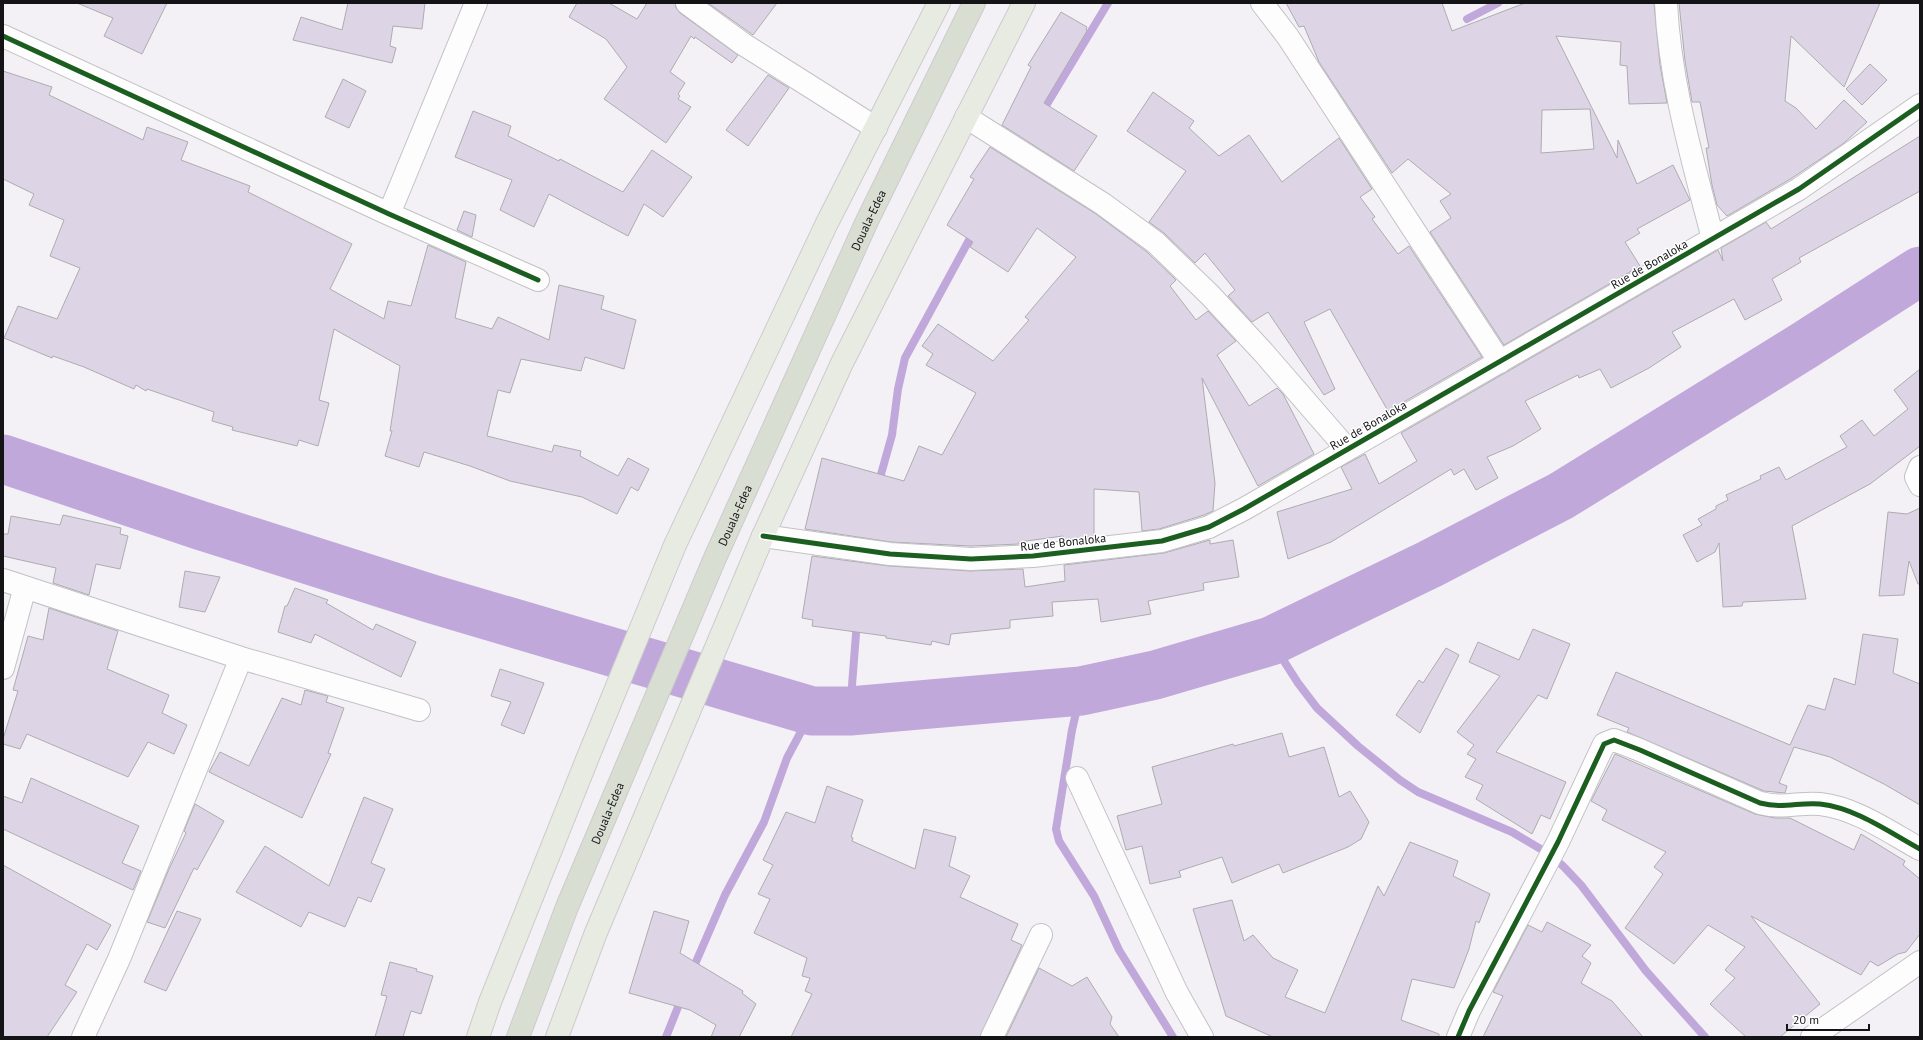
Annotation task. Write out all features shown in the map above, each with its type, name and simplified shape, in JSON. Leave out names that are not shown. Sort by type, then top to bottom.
[{"type":"highway","name":"Douala-Edea","points":[[518,1037],[567,907],[715,558],[867,221],[974,3]]},
{"type":"main road","points":[[478,1037],[490,1002],[588,757],[675,546],[826,225],[939,3]]},
{"type":"main road","points":[[557,1037],[596,935],[763,536],[842,363],[1024,3]]},
{"type":"street","points":[[389,214],[476,3]]},
{"type":"street","points":[[688,3],[743,44],[876,128]]},
{"type":"street","points":[[1262,3],[1288,37],[1500,362]]},
{"type":"street","points":[[1666,3],[1668,34],[1675,84],[1713,239]]},
{"type":"street","points":[[3,36],[389,214],[538,280]]},
{"type":"street","name":"Rue de Bonaloka","points":[[763,536],[890,554],[971,558],[1033,556],[1162,541],[1216,523],[1244,510],[1347,448],[1500,362],[1799,189],[1920,105]]},
{"type":"street","points":[[966,117],[1103,204],[1155,242],[1226,312],[1347,448]]},
{"type":"street","points":[[1920,466],[1916,477],[1920,485]]},
{"type":"street","points":[[3,580],[241,658],[419,710]]},
{"type":"street","points":[[3,668],[25,587]]},
{"type":"street","points":[[82,1037],[119,959],[241,658]]},
{"type":"street","points":[[1458,1037],[1469,1011],[1558,842],[1604,744],[1614,740],[1760,803],[1774,806],[1820,804],[1846,811],[1860,816],[1920,849]]},
{"type":"street","points":[[1077,778],[1177,992],[1202,1037]]},
{"type":"street","points":[[992,1037],[1042,935]]},
{"type":"street","points":[[1812,1037],[1920,962]]},
{"type":"building","points":[[77,3],[167,3],[142,54],[104,36],[113,18]]},
{"type":"building","points":[[348,3],[425,3],[422,29],[393,26],[390,46],[396,48],[392,63],[293,40],[301,17],[342,30]]},
{"type":"building","points":[[577,3],[609,3],[637,19],[647,3],[675,3],[676,8],[680,13],[738,55],[732,63],[695,37],[694,39],[691,36],[670,72],[685,83],[678,94],[680,96],[678,99],[691,107],[666,143],[604,99],[627,67],[606,39],[569,17]]},
{"type":"building","points":[[708,3],[777,3],[753,35]]},
{"type":"building","points":[[1286,3],[1442,3],[1452,31],[1525,3],[1654,3],[1660,65],[1667,103],[1629,104],[1627,66],[1620,65],[1621,42],[1556,36],[1617,158],[1618,140],[1637,184],[1673,165],[1690,200],[1637,229],[1640,233],[1625,242],[1640,266],[1504,345],[1430,232],[1451,218],[1440,201],[1451,194],[1408,159],[1392,173],[1319,62],[1304,26],[1299,27]],"holes":[[[1590,109],[1594,149],[1541,153],[1542,110]]]},
{"type":"building","points":[[1679,3],[1880,3],[1844,87],[1791,36],[1785,101],[1796,108],[1816,129],[1844,100],[1867,122],[1844,143],[1792,178],[1727,216],[1717,205],[1712,185],[1706,148],[1709,148],[1700,102],[1692,102],[1685,61]]},
{"type":"building","points":[[1061,12],[1087,27],[1087,31],[1044,103],[1097,136],[1074,171],[1002,125],[1031,67],[1028,65]]},
{"type":"building","points":[[1870,64],[1887,80],[1862,105],[1846,89]]},
{"type":"building","points":[[3,71],[52,87],[49,95],[143,140],[147,127],[188,142],[181,160],[250,186],[248,192],[352,244],[330,289],[384,319],[388,301],[411,306],[428,245],[466,262],[455,318],[492,329],[498,317],[549,340],[559,285],[604,296],[601,309],[636,320],[624,369],[585,357],[581,371],[521,359],[510,393],[498,390],[487,436],[552,452],[554,445],[581,451],[580,456],[618,476],[628,458],[649,469],[638,491],[631,487],[617,514],[582,497],[510,481],[470,466],[424,452],[419,467],[385,456],[392,431],[390,431],[400,366],[334,329],[319,400],[329,403],[318,446],[299,440],[297,446],[232,430],[233,427],[212,421],[214,412],[147,389],[146,391],[136,385],[134,389],[84,367],[53,356],[52,358],[4,338],[18,306],[57,319],[80,268],[50,256],[64,220],[29,205],[34,194],[3,179]]},
{"type":"building","points":[[768,75],[789,88],[748,146],[726,130]]},
{"type":"building","points":[[343,79],[366,91],[349,128],[325,117]]},
{"type":"building","points":[[1153,92],[1194,121],[1189,128],[1219,156],[1249,135],[1282,182],[1339,138],[1372,189],[1360,197],[1375,217],[1372,219],[1398,254],[1409,246],[1482,357],[1388,411],[1330,309],[1304,322],[1335,389],[1324,395],[1268,312],[1252,322],[1228,296],[1235,290],[1205,253],[1195,263],[1164,233],[1149,222],[1186,171],[1127,131]]},
{"type":"building","points":[[473,111],[511,126],[508,136],[559,161],[560,159],[623,192],[652,150],[692,177],[663,217],[644,204],[628,236],[549,194],[534,227],[500,210],[512,180],[455,157]]},
{"type":"building","points":[[1920,136],[1920,191],[1799,258],[1801,262],[1772,279],[1782,300],[1745,320],[1734,299],[1672,332],[1681,347],[1649,368],[1611,388],[1600,369],[1579,378],[1578,375],[1525,401],[1541,429],[1513,446],[1487,457],[1498,478],[1476,490],[1464,469],[1454,475],[1451,469],[1331,542],[1288,559],[1277,512],[1352,489],[1341,467],[1365,454],[1379,484],[1417,461],[1401,433],[1718,250],[1723,261],[1721,248],[1766,222],[1771,229]]},
{"type":"building","points":[[990,147],[1096,214],[1147,252],[1176,280],[1170,286],[1196,320],[1208,311],[1236,341],[1217,355],[1249,406],[1277,388],[1283,394],[1314,454],[1258,486],[1202,378],[1215,483],[1213,511],[1204,515],[1159,529],[1142,531],[1139,492],[1094,489],[1094,536],[1063,540],[1063,536],[1019,542],[1019,544],[971,546],[891,542],[805,529],[822,458],[904,481],[919,446],[942,455],[976,393],[926,365],[933,354],[922,346],[938,324],[993,361],[1029,320],[1025,317],[1076,257],[1037,228],[1008,272],[970,247],[973,242],[947,225],[974,179],[970,177]]},
{"type":"building","points":[[464,211],[476,215],[472,237],[457,230]]},
{"type":"building","points":[[1920,369],[1920,446],[1870,484],[1792,526],[1806,599],[1743,602],[1742,606],[1723,607],[1719,543],[1715,552],[1697,562],[1683,535],[1702,525],[1698,519],[1716,509],[1716,506],[1728,500],[1726,495],[1761,479],[1760,476],[1779,467],[1786,480],[1847,447],[1840,436],[1862,420],[1874,436],[1908,409],[1894,390]]},
{"type":"building","points":[[1920,508],[1920,584],[1918,584],[1909,561],[1904,595],[1879,596],[1888,512],[1907,514]]},
{"type":"building","points":[[63,515],[121,528],[120,534],[128,536],[120,569],[96,564],[89,595],[53,583],[56,568],[3,556],[3,534],[8,534],[11,516],[60,525]]},
{"type":"building","points":[[1210,540],[1210,544],[1233,540],[1239,577],[1203,583],[1204,590],[1148,601],[1151,614],[1101,622],[1098,599],[1052,602],[1053,616],[1010,620],[1010,628],[951,634],[949,645],[932,641],[931,645],[886,638],[886,636],[812,626],[813,620],[802,618],[812,556],[889,566],[970,571],[1023,569],[1025,587],[1065,581],[1064,565],[1164,553]]},
{"type":"building","points":[[185,571],[220,577],[205,612],[179,607]]},
{"type":"building","points":[[295,588],[328,600],[326,603],[373,630],[376,624],[416,642],[401,677],[315,634],[311,643],[278,632],[285,606],[287,606]]},
{"type":"building","points":[[49,608],[118,631],[107,669],[169,695],[162,713],[187,725],[174,754],[148,742],[128,777],[27,734],[20,749],[3,744],[3,739],[18,691],[13,690],[28,636],[43,640]]},
{"type":"building","points":[[1533,629],[1570,644],[1547,699],[1538,695],[1496,752],[1566,782],[1550,819],[1541,815],[1532,834],[1476,799],[1483,785],[1465,777],[1476,759],[1467,754],[1474,745],[1457,732],[1500,676],[1469,662],[1478,642],[1519,660]]},
{"type":"building","points":[[1863,634],[1898,639],[1893,673],[1920,684],[1920,805],[1884,784],[1830,757],[1794,747],[1779,783],[1787,786],[1785,793],[1764,791],[1627,732],[1629,728],[1597,715],[1616,672],[1790,745],[1808,705],[1825,710],[1834,678],[1855,685]]},
{"type":"building","points":[[1446,648],[1459,655],[1420,733],[1396,715],[1419,680],[1423,683]]},
{"type":"building","points":[[500,669],[544,683],[524,734],[501,725],[511,702],[491,696]]},
{"type":"building","points":[[305,690],[328,696],[326,702],[344,708],[328,753],[331,754],[302,818],[209,772],[220,752],[249,766],[282,698],[301,705]]},
{"type":"building","points":[[1282,733],[1289,757],[1324,747],[1339,797],[1350,791],[1369,822],[1361,839],[1348,847],[1283,873],[1279,864],[1232,883],[1222,857],[1179,871],[1181,877],[1150,884],[1142,846],[1126,850],[1117,816],[1162,804],[1152,767],[1233,744],[1234,746]]},
{"type":"building","points":[[1615,754],[1755,814],[1775,818],[1790,818],[1854,850],[1861,834],[1905,861],[1903,865],[1920,879],[1920,934],[1906,952],[1898,954],[1878,966],[1870,961],[1861,975],[1751,916],[1820,1004],[1780,1037],[1746,1037],[1710,1004],[1735,978],[1725,970],[1745,947],[1708,925],[1674,964],[1625,928],[1663,874],[1654,867],[1666,852],[1602,820],[1607,810],[1591,801]]},
{"type":"building","points":[[31,778],[139,826],[122,863],[141,871],[133,890],[3,829],[3,796],[22,803]]},
{"type":"building","points":[[827,786],[863,800],[851,837],[853,838],[852,841],[915,869],[924,829],[956,837],[949,866],[970,876],[960,897],[1018,924],[1011,940],[1022,945],[980,1037],[791,1037],[812,994],[805,991],[810,978],[802,976],[807,958],[754,933],[770,899],[758,894],[773,865],[763,860],[786,812],[815,823]]},
{"type":"building","points":[[364,797],[393,809],[371,863],[385,869],[371,902],[358,897],[345,927],[309,912],[301,927],[236,892],[265,846],[329,886]]},
{"type":"building","points":[[195,804],[224,821],[197,870],[194,868],[165,928],[147,922],[186,833],[184,831]]},
{"type":"building","points":[[1410,842],[1458,861],[1453,876],[1490,894],[1479,923],[1476,921],[1469,949],[1454,988],[1412,979],[1401,1020],[1439,1034],[1439,1037],[1273,1037],[1226,1016],[1193,909],[1232,900],[1244,941],[1253,935],[1273,958],[1298,970],[1285,997],[1325,1013],[1378,886],[1384,896]]},
{"type":"building","points":[[3,865],[111,925],[97,950],[87,944],[65,985],[77,992],[47,1037],[3,1037]]},
{"type":"building","points":[[177,911],[201,919],[166,991],[144,982]]},
{"type":"building","points":[[654,911],[689,921],[680,953],[743,991],[742,993],[756,1004],[739,1037],[711,1037],[716,1025],[690,1010],[629,993]]},
{"type":"building","points":[[1547,922],[1591,945],[1582,956],[1591,963],[1581,983],[1612,1001],[1643,1037],[1483,1037],[1503,996],[1493,992],[1528,925],[1542,932]]},
{"type":"building","points":[[390,962],[417,969],[416,971],[433,976],[421,1014],[411,1011],[403,1037],[375,1037],[387,996],[381,995]]},
{"type":"building","points":[[1039,968],[1072,986],[1087,977],[1112,1017],[1110,1024],[1119,1037],[1006,1037]]},
{"type":"waterway","points":[[1041,114],[1108,3]]},
{"type":"waterway","points":[[1467,19],[1498,3]]},
{"type":"waterway","points":[[878,485],[892,435],[898,389],[905,358],[974,231]]},
{"type":"waterway","points":[[3,459],[199,525],[432,599],[812,711],[850,711],[1081,691],[1155,675],[1271,641],[1430,564],[1561,496],[1805,345],[1920,271]]},
{"type":"waterway","points":[[850,711],[857,621]]},
{"type":"waterway","points":[[1271,641],[1298,683],[1317,708],[1358,746],[1400,780],[1418,792],[1512,832],[1549,854],[1563,866],[1581,885],[1646,971],[1705,1037]]},
{"type":"waterway","points":[[1081,691],[1072,730],[1056,829],[1059,841],[1094,896],[1119,950],[1173,1037]]},
{"type":"waterway","points":[[692,971],[725,895],[764,822],[787,758],[812,711]]},
{"type":"waterway","points":[[666,1037],[682,997]]},
{"type":"cycle path","points":[[3,36],[389,214],[538,280]]},
{"type":"cycle path","points":[[763,536],[890,554],[971,559],[1033,556],[1162,541],[1209,527],[1244,509],[1799,189],[1920,105]]},
{"type":"cycle path","points":[[1458,1037],[1469,1011],[1558,842],[1604,744],[1614,740],[1760,803],[1768,805],[1820,804],[1846,810],[1872,822],[1920,849]]}]
